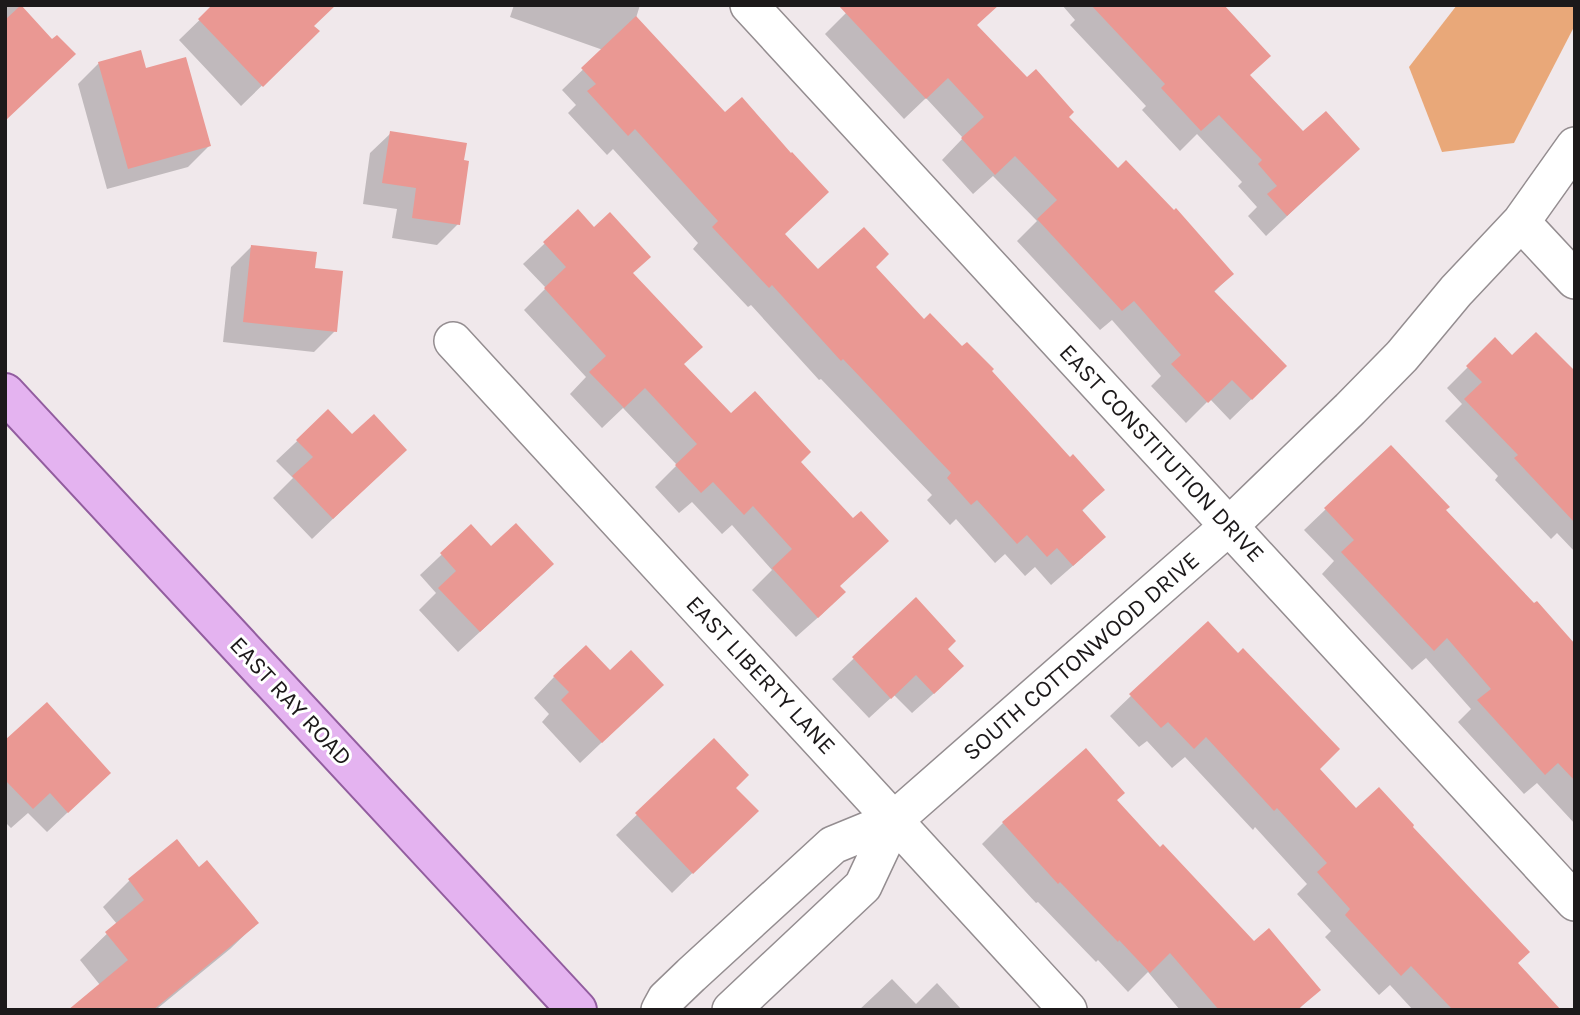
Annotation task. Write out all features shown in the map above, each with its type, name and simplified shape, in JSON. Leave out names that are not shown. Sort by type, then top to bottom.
[{"type":"main road","name":"EAST RAY ROAD","points":[[5,393],[578,1010]]},
{"type":"street","name":"EAST CONSTITUTION DRIVE","points":[[749,5],[1575,902]]},
{"type":"street","name":"SOUTH COTTONWOOD DRIVE","points":[[660,1010],[666,999],[833,845],[894,820],[1229,526],[1402,356],[1455,291],[1521,222],[1575,146]]},
{"type":"street","points":[[1521,222],[1575,279]]},
{"type":"street","name":"EAST LIBERTY LANE","points":[[453,341],[1068,1010]]},
{"type":"street","name":"SOUTH COTTONWOOD DRIVE","points":[[732,1010],[863,886],[894,820]]},
{"type":"shaded area","points":[[1457,5],[1575,5],[1575,25],[1514,143],[1442,152],[1409,67]]},
{"type":"building","points":[[21,5],[52,39],[57,35],[76,54],[5,121],[5,20]]},
{"type":"building","points":[[212,5],[336,5],[314,26],[320,31],[263,87],[198,19]]},
{"type":"building","points":[[838,5],[999,5],[977,25],[1027,77],[1036,69],[1074,112],[1069,117],[1118,168],[1126,160],[1174,210],[1176,208],[1234,274],[1214,291],[1287,366],[1252,400],[1232,380],[1208,403],[1171,364],[1181,355],[1134,301],[1122,311],[1037,219],[1057,200],[1015,156],[995,175],[961,138],[984,117],[948,78],[926,99]]},
{"type":"building","points":[[1091,5],[1224,5],[1271,56],[1250,75],[1303,131],[1326,111],[1360,149],[1287,216],[1267,194],[1277,186],[1258,164],[1262,160],[1219,115],[1201,131],[1161,88],[1165,84]]},
{"type":"building","points":[[636,16],[725,112],[742,97],[829,192],[785,234],[818,269],[864,227],[889,254],[876,267],[924,319],[930,313],[962,346],[967,342],[1070,457],[1073,454],[1105,490],[1082,510],[1106,537],[1073,566],[1057,548],[1047,557],[1027,535],[1017,544],[977,500],[971,505],[947,478],[951,473],[843,359],[841,361],[772,285],[769,288],[712,227],[718,221],[635,129],[628,136],[587,91],[596,84],[581,68]]},
{"type":"building","points":[[141,50],[146,68],[186,57],[211,146],[128,169],[98,62]]},
{"type":"building","points":[[390,131],[467,143],[464,160],[469,161],[460,225],[412,218],[416,188],[382,183]]},
{"type":"building","points":[[578,209],[594,227],[610,212],[651,257],[633,273],[703,347],[684,364],[731,413],[755,391],[811,452],[801,462],[853,518],[861,511],[889,541],[840,586],[846,592],[818,618],[772,568],[792,549],[753,506],[744,515],[713,482],[701,493],[675,465],[697,444],[645,388],[624,408],[589,372],[606,356],[544,288],[566,267],[543,242]]},
{"type":"building","points":[[251,245],[317,252],[315,268],[343,271],[337,332],[243,322]]},
{"type":"building","points":[[1536,332],[1575,371],[1575,523],[1514,458],[1518,455],[1464,399],[1482,382],[1466,366],[1495,337],[1512,355]]},
{"type":"building","points":[[328,409],[352,434],[374,414],[407,450],[333,519],[292,476],[313,457],[296,440]]},
{"type":"building","points":[[1391,445],[1450,507],[1446,510],[1534,603],[1537,601],[1575,644],[1575,781],[1558,763],[1545,775],[1477,700],[1491,689],[1447,638],[1434,651],[1341,552],[1354,540],[1324,508]]},
{"type":"building","points":[[516,523],[554,564],[480,632],[438,588],[456,571],[440,553],[471,524],[491,546]]},
{"type":"building","points":[[916,597],[956,641],[948,649],[964,666],[934,694],[916,675],[891,699],[852,657]]},
{"type":"building","points":[[1208,621],[1238,653],[1243,648],[1340,749],[1320,769],[1356,808],[1379,787],[1530,952],[1518,963],[1561,1010],[1453,1010],[1411,966],[1401,976],[1345,915],[1350,909],[1317,872],[1327,863],[1277,808],[1274,811],[1206,737],[1194,749],[1168,722],[1161,728],[1129,694]]},
{"type":"building","points":[[586,645],[610,670],[631,650],[664,685],[602,743],[561,700],[569,692],[553,676]]},
{"type":"building","points":[[47,702],[111,773],[68,813],[50,793],[33,809],[5,780],[5,740]]},
{"type":"building","points":[[714,738],[749,775],[736,788],[759,811],[693,874],[635,813]]},
{"type":"building","points":[[1086,748],[1125,793],[1117,800],[1160,847],[1163,844],[1254,941],[1269,928],[1321,990],[1297,1010],[1219,1010],[1170,953],[1150,973],[1060,882],[1058,884],[1002,822]]},
{"type":"building","points":[[177,839],[199,867],[207,860],[259,923],[153,1010],[68,1010],[128,960],[105,932],[144,900],[128,879]]}]
